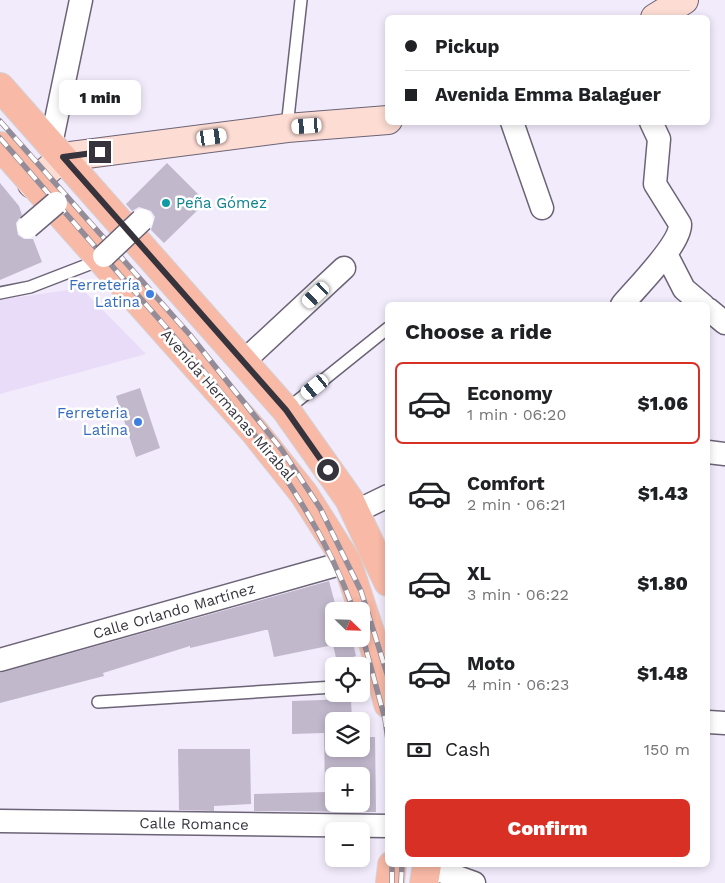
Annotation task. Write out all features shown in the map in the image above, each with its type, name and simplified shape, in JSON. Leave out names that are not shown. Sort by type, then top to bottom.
[{"type":"main road","points":[[0,87],[286,410],[349,499],[385,576]]},
{"type":"main road","name":"Avenida Hermanas Mirabal","points":[[0,146],[32,184],[102,258],[280,463],[304,494],[347,562],[372,638],[377,691]]},
{"type":"main road","points":[[390,883],[392,867]]},
{"type":"street","points":[[32,184],[57,150],[81,0]]},
{"type":"street","points":[[660,15],[684,0]]},
{"type":"street","points":[[57,150],[385,120]]},
{"type":"street","points":[[513,125],[542,208]]},
{"type":"street","points":[[625,302],[666,254],[680,230],[680,224],[655,184],[659,139],[652,125]]},
{"type":"street","points":[[28,227],[56,203]]},
{"type":"street","points":[[102,258],[142,220]]},
{"type":"street","points":[[666,254],[684,288],[700,302]]},
{"type":"street","points":[[244,362],[344,268]]},
{"type":"street","points":[[710,310],[725,324]]},
{"type":"street","points":[[710,452],[725,454]]},
{"type":"street","points":[[355,512],[385,497]]},
{"type":"street","name":"Calle Orlando Martínez","points":[[0,660],[347,562]]},
{"type":"street","points":[[710,722],[725,723]]},
{"type":"street","name":"Calle Romance","points":[[0,822],[385,826]]},
{"type":"street","points":[[426,871],[474,883]]},
{"type":"lane","points":[[287,128],[301,0]]},
{"type":"lane","points":[[0,293],[30,287],[102,258]]},
{"type":"lane","points":[[286,410],[385,330]]},
{"type":"lane","points":[[98,702],[325,688]]},
{"type":"shaded area","points":[[81,288],[146,354],[0,394],[0,300]]},
{"type":"building","name":"Peña Gómez","points":[[167,163],[206,202],[164,243],[151,230],[155,217],[151,211],[139,207],[132,211],[126,204]]},
{"type":"building","points":[[0,183],[19,206],[22,215],[16,223],[18,235],[24,239],[33,239],[42,262],[0,280]]},
{"type":"building","name":"Ferreteria Latina","points":[[140,388],[160,448],[136,457],[116,396]]},
{"type":"building","points":[[329,581],[335,602],[325,602],[325,647],[274,657],[268,630],[265,630],[190,648],[190,646],[103,673],[104,676],[0,703],[0,673]]},
{"type":"building","points":[[334,648],[354,648],[356,656],[336,657]]},
{"type":"building","points":[[325,700],[325,702],[351,702],[352,712],[325,712],[325,757],[370,757],[370,737],[375,737],[376,812],[370,812],[370,767],[325,767],[325,792],[324,733],[292,734],[292,701]]},
{"type":"building","points":[[178,749],[250,749],[251,804],[214,806],[214,811],[179,810]]},
{"type":"building","points":[[325,792],[325,812],[254,811],[254,794]]},
{"type":"railway","points":[[0,121],[190,335],[282,450],[320,508],[361,591],[385,667]]},
{"type":"railway","points":[[0,138],[215,385],[270,455],[295,492],[317,530],[350,602]]},
{"type":"railway","points":[[366,648],[385,719]]},
{"type":"railway","points":[[392,867],[392,883]]},
{"type":"railway","points":[[401,883],[402,867]]},
{"type":"place","name":"Peña Gómez","points":[[166,203]]},
{"type":"place","name":"Ferretería Latina","points":[[150,294]]},
{"type":"place","name":"Ferreteria Latina","points":[[138,422]]},
{"type":"route","points":[[100,152],[63,157],[286,410],[328,470]]}]
